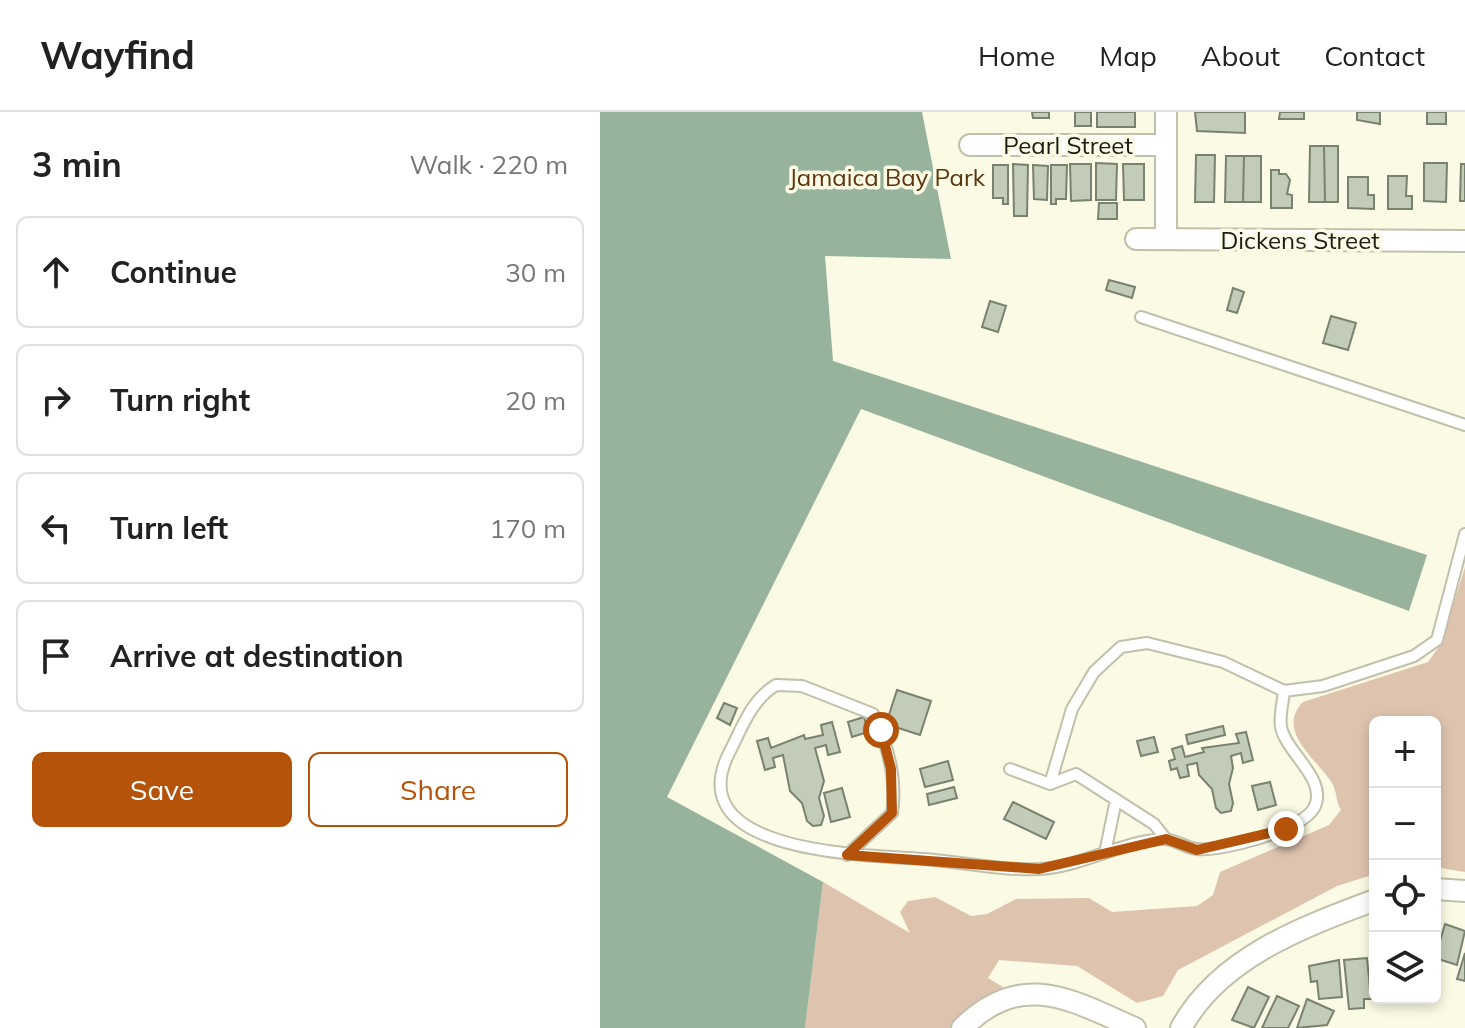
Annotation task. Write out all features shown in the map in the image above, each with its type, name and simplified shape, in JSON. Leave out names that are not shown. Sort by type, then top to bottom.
[{"type":"street","points":[[1166,112],[1166,239]]},
{"type":"street","name":"Pearl Street","points":[[970,145],[1166,145]]},
{"type":"street","name":"Dickens Street","points":[[1136,239],[1465,241]]},
{"type":"street","points":[[1441,889],[1465,891]]},
{"type":"street","points":[[1181,1028],[1204,996],[1236,966],[1299,931],[1369,902]]},
{"type":"street","points":[[962,1028],[991,1005],[1015,995],[1065,998],[1135,1028]]},
{"type":"lane","points":[[1141,317],[1465,425]]},
{"type":"lane","points":[[1050,784],[1072,709],[1094,672],[1121,647],[1147,643],[1223,662],[1284,691],[1323,686],[1414,656],[1437,640],[1465,534]]},
{"type":"lane","points":[[847,855],[892,813],[891,769],[881,730],[873,714],[802,686],[776,685],[752,707],[722,768],[727,803],[732,813],[744,824],[790,845],[847,855],[1039,869],[1166,839]]},
{"type":"lane","points":[[1010,769],[1050,784],[1076,774],[1154,824],[1166,839],[1197,850],[1258,838],[1286,829],[1315,807],[1317,789],[1281,727],[1284,691]]},
{"type":"lane","points":[[1105,853],[1116,800]]},
{"type":"shaded area","points":[[600,112],[922,112],[951,259],[825,256],[833,361],[1427,555],[1409,611],[861,409],[667,797],[823,882],[805,1028],[600,1028]]},
{"type":"shaded area","points":[[1465,567],[1465,872],[1441,868],[1441,716],[1369,716],[1369,876],[1337,886],[1178,970],[1163,996],[1137,1003],[1077,966],[999,960],[988,978],[1008,990],[954,1028],[805,1028],[823,882],[910,933],[900,912],[908,901],[935,897],[971,916],[987,914],[1016,899],[1089,898],[1112,912],[1197,906],[1213,895],[1220,872],[1329,825],[1341,810],[1333,785],[1296,735],[1295,713],[1303,702],[1428,662],[1441,644]]},
{"type":"building","points":[[1032,112],[1049,112],[1049,118],[1033,118]]},
{"type":"building","points":[[1075,112],[1091,112],[1091,126],[1075,126]]},
{"type":"building","points":[[1097,112],[1135,112],[1135,127],[1097,127]]},
{"type":"building","points":[[1195,112],[1245,112],[1245,133],[1197,131]]},
{"type":"building","points":[[1280,112],[1304,112],[1304,119],[1279,119]]},
{"type":"building","points":[[1357,112],[1380,112],[1380,124],[1357,120]]},
{"type":"building","points":[[1427,112],[1446,112],[1446,124],[1427,124]]},
{"type":"building","points":[[1310,146],[1324,146],[1325,202],[1309,202]]},
{"type":"building","points":[[1324,146],[1338,146],[1338,202],[1325,202]]},
{"type":"building","points":[[1196,155],[1215,155],[1214,202],[1195,202]]},
{"type":"building","points":[[1226,156],[1244,156],[1243,202],[1225,202]]},
{"type":"building","points":[[1244,156],[1261,156],[1261,202],[1243,202]]},
{"type":"building","points":[[1096,163],[1117,164],[1116,200],[1096,200]]},
{"type":"building","points":[[1424,163],[1447,163],[1446,202],[1424,201]]},
{"type":"building","points":[[1013,164],[1028,165],[1027,216],[1014,216]]},
{"type":"building","points":[[1070,164],[1091,164],[1091,200],[1071,201]]},
{"type":"building","points":[[1123,164],[1144,164],[1144,200],[1124,200]]},
{"type":"building","points":[[1461,164],[1465,164],[1465,201],[1460,201]]},
{"type":"building","points":[[993,165],[1008,165],[1008,204],[1003,204],[1003,198],[993,198]]},
{"type":"building","points":[[1033,165],[1048,166],[1047,200],[1034,199]]},
{"type":"building","points":[[1051,165],[1067,165],[1066,199],[1056,199],[1056,204],[1051,204]]},
{"type":"building","points":[[1271,170],[1279,170],[1279,174],[1286,174],[1290,180],[1287,194],[1292,195],[1292,208],[1271,208]]},
{"type":"building","points":[[1388,176],[1407,176],[1406,196],[1412,196],[1412,209],[1388,209]]},
{"type":"building","points":[[1348,177],[1368,177],[1368,195],[1374,195],[1374,209],[1348,208]]},
{"type":"building","points":[[1099,203],[1117,203],[1117,219],[1098,219]]},
{"type":"building","points":[[1109,280],[1135,287],[1132,298],[1106,290]]},
{"type":"building","points":[[1233,288],[1244,292],[1237,313],[1227,310]]},
{"type":"building","points":[[990,301],[1006,306],[998,332],[982,327]]},
{"type":"building","points":[[1331,316],[1356,323],[1348,350],[1323,343]]},
{"type":"building","points":[[897,690],[931,701],[920,735],[886,724]]},
{"type":"building","points":[[724,703],[737,708],[730,725],[717,718]]},
{"type":"building","points":[[864,717],[868,732],[852,737],[848,722]]},
{"type":"building","points":[[832,722],[840,752],[828,755],[826,745],[815,748],[824,781],[819,798],[824,816],[821,825],[813,826],[807,821],[802,803],[790,791],[783,755],[773,758],[775,767],[765,770],[757,741],[768,738],[771,748],[804,735],[805,739],[823,735],[821,725]]},
{"type":"building","points":[[1223,726],[1225,735],[1188,744],[1186,735]]},
{"type":"building","points":[[1246,732],[1253,760],[1243,763],[1241,753],[1231,756],[1233,768],[1229,784],[1233,803],[1231,811],[1221,813],[1216,808],[1212,789],[1199,775],[1197,763],[1187,765],[1189,776],[1180,778],[1177,768],[1171,770],[1169,761],[1175,759],[1172,749],[1182,746],[1185,757],[1204,752],[1202,748],[1239,743],[1236,734]]},
{"type":"building","points":[[1154,737],[1158,752],[1141,756],[1137,741]]},
{"type":"building","points":[[948,761],[953,780],[925,787],[920,769]]},
{"type":"building","points":[[1270,782],[1276,805],[1258,810],[1252,786]]},
{"type":"building","points":[[954,787],[957,798],[929,805],[927,794]]},
{"type":"building","points":[[842,788],[850,817],[831,822],[824,793]]},
{"type":"building","points":[[1013,802],[1054,822],[1046,839],[1004,819]]},
{"type":"building","points":[[1445,924],[1465,931],[1457,965],[1441,960],[1441,938]]},
{"type":"building","points":[[1465,953],[1465,981],[1457,979]]},
{"type":"building","points":[[1367,958],[1369,999],[1364,999],[1364,1008],[1349,1009],[1344,960]]},
{"type":"building","points":[[1339,960],[1342,997],[1319,999],[1317,981],[1311,982],[1309,966]]},
{"type":"building","points":[[1248,987],[1269,997],[1254,1028],[1232,1020]]},
{"type":"building","points":[[1277,996],[1299,1006],[1288,1028],[1262,1028]]},
{"type":"building","points":[[1307,999],[1334,1011],[1327,1025],[1297,1028]]},
{"type":"route","points":[[881,730],[895,796],[892,813],[847,855],[1039,869],[1166,839],[1197,850],[1286,829]]},
{"type":"park label","name":"Jamaica Bay Park","points":[[887,177]]}]
